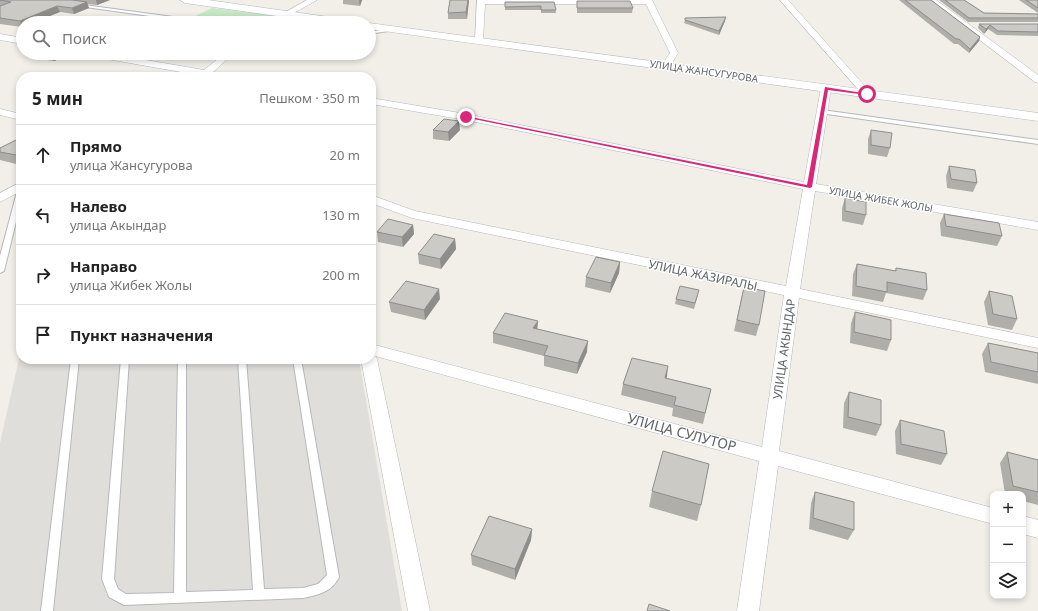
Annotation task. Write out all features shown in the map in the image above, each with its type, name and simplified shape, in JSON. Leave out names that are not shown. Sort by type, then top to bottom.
[{"type":"main road","points":[[185,0],[270,16]]},
{"type":"main road","name":"УЛИЦА ЖАНСУГУРОВА","points":[[376,27],[1038,117]]},
{"type":"street","points":[[290,16],[313,0]]},
{"type":"street","points":[[784,0],[867,94]]},
{"type":"street","points":[[931,0],[967,25],[1038,80]]},
{"type":"street","points":[[479,40],[481,1],[648,1],[674,53],[666,66]]},
{"type":"street","points":[[967,25],[981,25]]},
{"type":"street","points":[[0,38],[16,41]]},
{"type":"street","points":[[126,60],[188,72]]},
{"type":"street","points":[[207,72],[221,60]]},
{"type":"street","name":"УЛИЦА АКЫНДАР","points":[[748,611],[792,293],[826,88]]},
{"type":"street","name":"УЛИЦА ЖИБЕК ЖОЛЫ","points":[[376,102],[466,117],[810,187],[1038,226]]},
{"type":"street","points":[[0,112],[16,116]]},
{"type":"street","points":[[0,198],[16,190]]},
{"type":"street","name":"УЛИЦА ЖАЗИРАЛЫ","points":[[376,201],[412,214],[1038,343]]},
{"type":"street","name":"УЛИЦА СУЛУТОР","points":[[376,349],[990,515]]},
{"type":"street","points":[[370,364],[419,611]]},
{"type":"street","points":[[1026,525],[1038,529]]},
{"type":"lane","points":[[73,4],[160,16]]},
{"type":"lane","points":[[376,32],[394,29]]},
{"type":"lane","points":[[822,112],[1038,142]]},
{"type":"lane","points":[[0,271],[16,207]]},
{"type":"lane","points":[[47,611],[74,364]]},
{"type":"lane","points":[[126,364],[108,579],[113,594],[124,600],[303,592],[320,588],[333,577],[298,364]]},
{"type":"lane","points":[[180,598],[182,364]]},
{"type":"lane","points":[[242,364],[259,594]]},
{"type":"shaded area","points":[[18,364],[360,364],[402,611],[0,611],[0,443]]},
{"type":"green space","points":[[212,8],[277,16],[195,16]]},
{"type":"building","points":[[0,0],[72,0],[87,2],[72,8],[57,6],[32,16],[16,16],[16,20],[0,18],[0,6],[11,2]]},
{"type":"building","points":[[450,0],[468,0],[466,12],[448,13]]},
{"type":"building","points":[[905,0],[931,0],[980,37],[970,49],[959,39],[956,39]]},
{"type":"building","points":[[945,0],[964,0],[984,13],[1038,14],[1038,18],[969,18]]},
{"type":"building","points":[[1026,0],[1038,0],[1038,8]]},
{"type":"building","points":[[577,1],[630,1],[633,8],[577,8]]},
{"type":"building","points":[[505,2],[554,2],[556,10],[541,10],[541,6],[505,7]]},
{"type":"building","points":[[726,17],[719,31],[685,20],[685,18]]},
{"type":"building","points":[[979,24],[1038,24],[1038,32],[998,31],[990,25],[986,29]]},
{"type":"building","points":[[444,119],[459,121],[448,132],[433,130]]},
{"type":"building","points":[[871,130],[892,133],[890,148],[871,145]]},
{"type":"building","points":[[16,140],[16,155],[0,152],[0,148]]},
{"type":"building","points":[[949,166],[975,170],[977,183],[951,179]]},
{"type":"building","points":[[845,198],[866,202],[866,215],[845,211]]},
{"type":"building","points":[[944,214],[999,223],[1002,236],[946,226]]},
{"type":"building","points":[[388,219],[413,225],[402,237],[377,232]]},
{"type":"building","points":[[434,234],[455,239],[440,259],[418,254]]},
{"type":"building","points":[[596,257],[620,262],[611,283],[586,277]]},
{"type":"building","points":[[857,264],[896,271],[896,268],[926,273],[927,290],[887,282],[887,292],[856,286]]},
{"type":"building","points":[[406,281],[439,289],[424,310],[389,302]]},
{"type":"building","points":[[680,286],[699,290],[695,303],[676,299]]},
{"type":"building","points":[[744,287],[765,291],[759,325],[737,320]]},
{"type":"building","points":[[989,291],[1012,296],[1017,319],[993,314]]},
{"type":"building","points":[[855,312],[891,320],[891,340],[854,332]]},
{"type":"building","points":[[505,313],[538,321],[533,328],[588,341],[578,363],[544,355],[548,346],[493,333]]},
{"type":"building","points":[[988,343],[1038,353],[1038,372],[991,362]]},
{"type":"building","points":[[632,358],[668,366],[665,378],[711,389],[705,413],[674,405],[676,397],[623,384]]},
{"type":"building","points":[[849,392],[881,400],[881,425],[848,417]]},
{"type":"building","points":[[900,420],[944,431],[947,454],[901,444]]},
{"type":"building","points":[[663,451],[709,464],[701,505],[652,491]]},
{"type":"building","points":[[1007,452],[1038,460],[1038,492],[1013,486]]},
{"type":"building","points":[[815,492],[854,502],[854,530],[813,518]]},
{"type":"building","points":[[489,516],[532,529],[515,569],[471,555]]},
{"type":"building","points":[[649,604],[670,611],[647,611]]},
{"type":"route","points":[[466,117],[810,187],[826,88],[867,94]]}]
